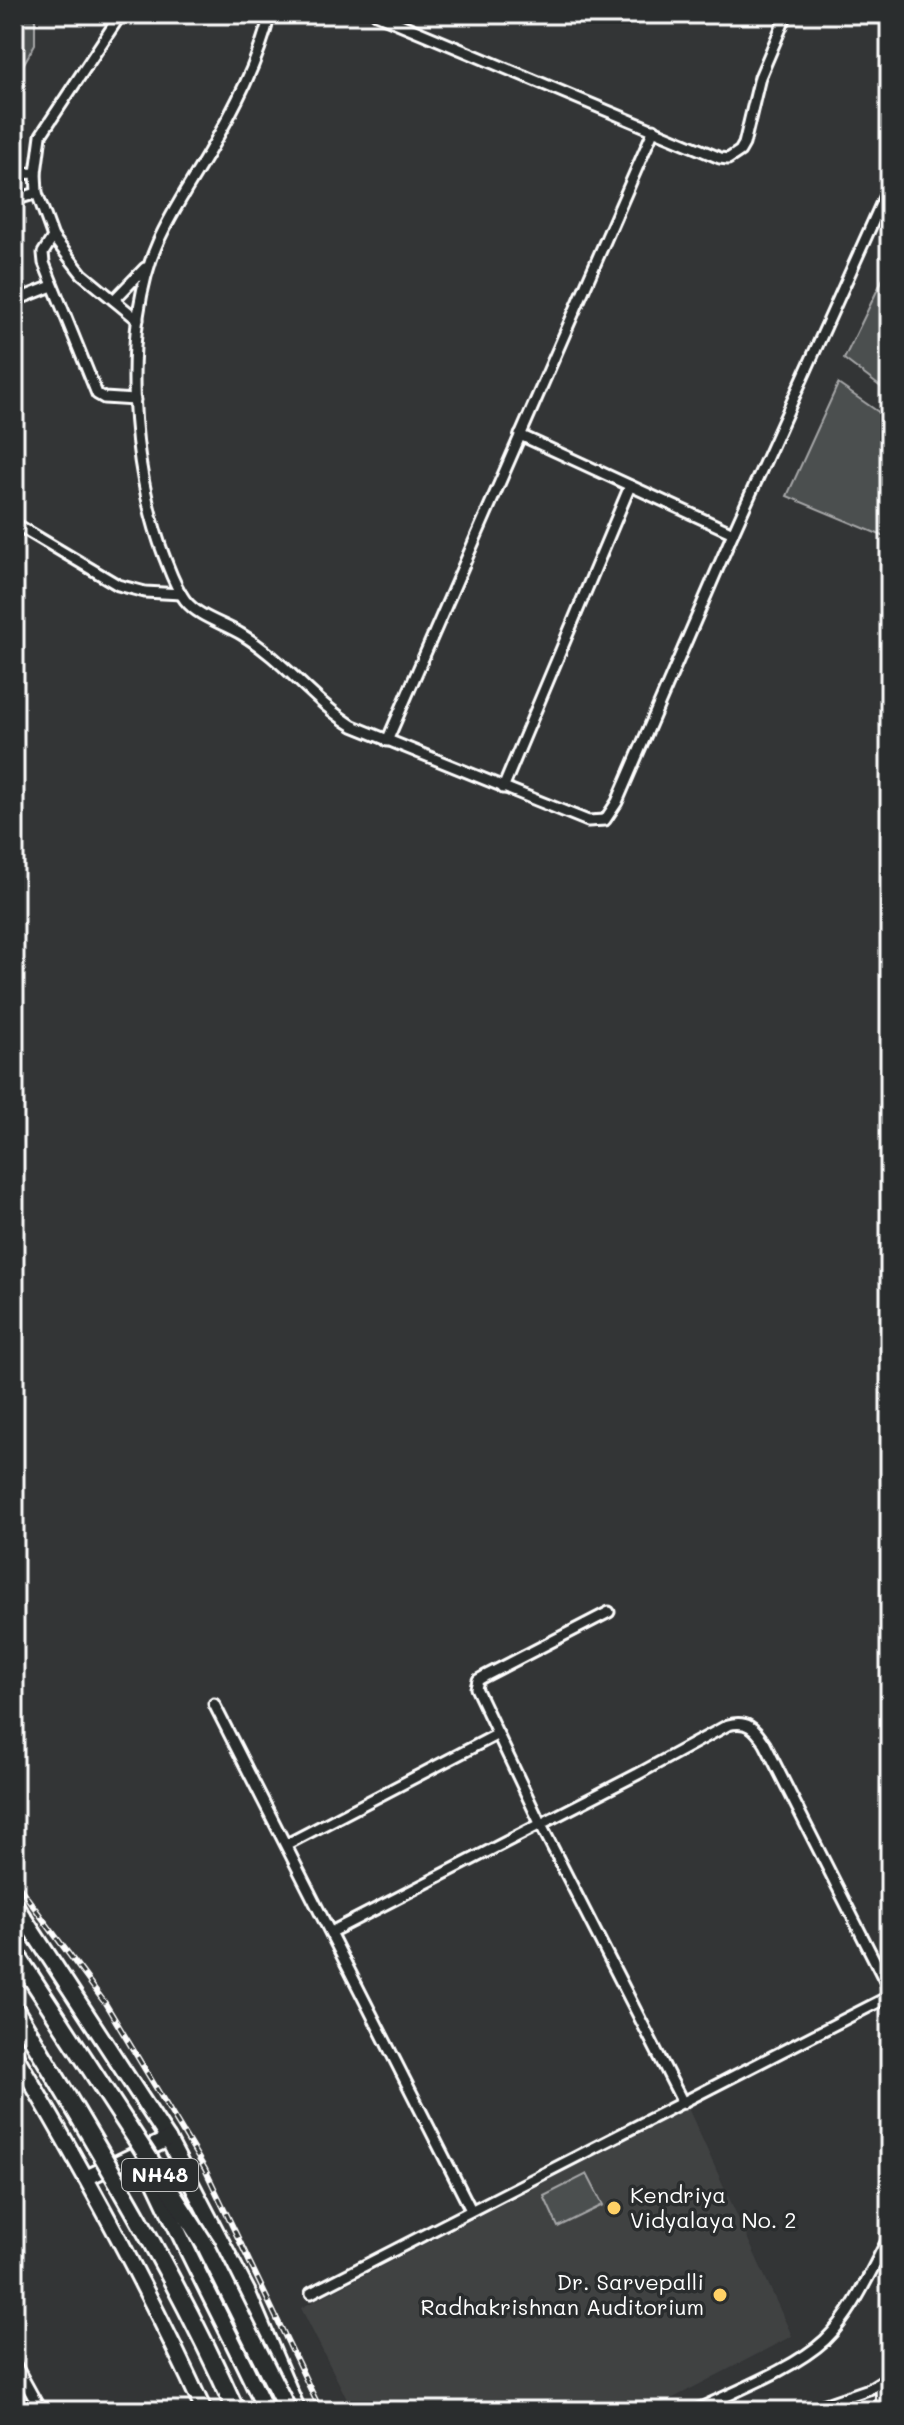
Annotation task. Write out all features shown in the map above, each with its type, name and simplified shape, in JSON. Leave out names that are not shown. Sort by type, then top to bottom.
[{"type":"highway","name":"NH48","points":[[14,1951],[206,2246],[288,2411]]},
{"type":"highway","name":"NH48","points":[[14,2008],[105,2157],[236,2411]]},
{"type":"main road","points":[[14,1903],[168,2139],[247,2291],[298,2411]]},
{"type":"main road","points":[[14,2053],[75,2155],[171,2338],[204,2411]]},
{"type":"main road","points":[[128,2125],[266,2411]]},
{"type":"main road","points":[[86,2178],[168,2139]]},
{"type":"street","points":[[121,14],[41,135],[37,193],[53,237],[82,274],[138,320]]},
{"type":"street","points":[[270,14],[249,75],[211,149],[172,214],[148,265],[138,320],[135,400],[141,470],[150,515],[181,594],[194,609],[239,633],[267,653],[336,715],[387,741],[588,821],[605,820],[613,811],[733,533],[890,184]]},
{"type":"street","points":[[376,14],[720,158],[735,157],[744,144],[760,77],[782,16]]},
{"type":"street","points":[[387,741],[654,129]]},
{"type":"street","points":[[14,174],[36,173]]},
{"type":"street","points":[[14,200],[37,193]]},
{"type":"street","points":[[53,237],[42,257],[98,396],[135,400]]},
{"type":"street","points":[[114,300],[148,265]]},
{"type":"street","points":[[14,301],[52,286]]},
{"type":"street","points":[[520,435],[733,533]]},
{"type":"street","points":[[503,788],[630,486]]},
{"type":"street","points":[[14,523],[118,585],[145,592],[181,594]]},
{"type":"street","points":[[609,1612],[478,1680],[478,1693],[540,1823],[683,2103]]},
{"type":"street","points":[[214,1704],[471,2210]]},
{"type":"street","points":[[311,2293],[683,2103],[890,1993],[765,1744],[756,1729],[738,1722],[331,1932]]},
{"type":"street","points":[[287,1844],[498,1734]]},
{"type":"street","points":[[694,2411],[820,2344],[845,2315],[890,2235]]},
{"type":"street","points":[[14,2362],[41,2411]]},
{"type":"street","points":[[805,2411],[881,2384],[890,2376]]},
{"type":"street","points":[[881,2384],[882,2411]]},
{"type":"street","points":[[14,2395],[23,2411]]},
{"type":"shaded area","points":[[14,14],[35,14],[35,44],[14,81]]},
{"type":"shaded area","points":[[890,264],[890,394],[844,359]]},
{"type":"shaded area","points":[[838,384],[890,420],[890,539],[787,496]]},
{"type":"shaded area","name":"Kendriya Vidyalaya No. 2","points":[[688,2108],[792,2336],[648,2411],[353,2411],[301,2308]]},
{"type":"shaded area","points":[[587,2174],[603,2205],[558,2227],[544,2196]]},
{"type":"railway","points":[[14,1880],[105,2003],[205,2169],[321,2411]]},
{"type":"place","name":"Kendriya Vidyalaya No. 2","points":[[614,2208]]},
{"type":"place","name":"Dr. Sarvepalli Radhakrishnan Auditorium","points":[[720,2295]]}]
